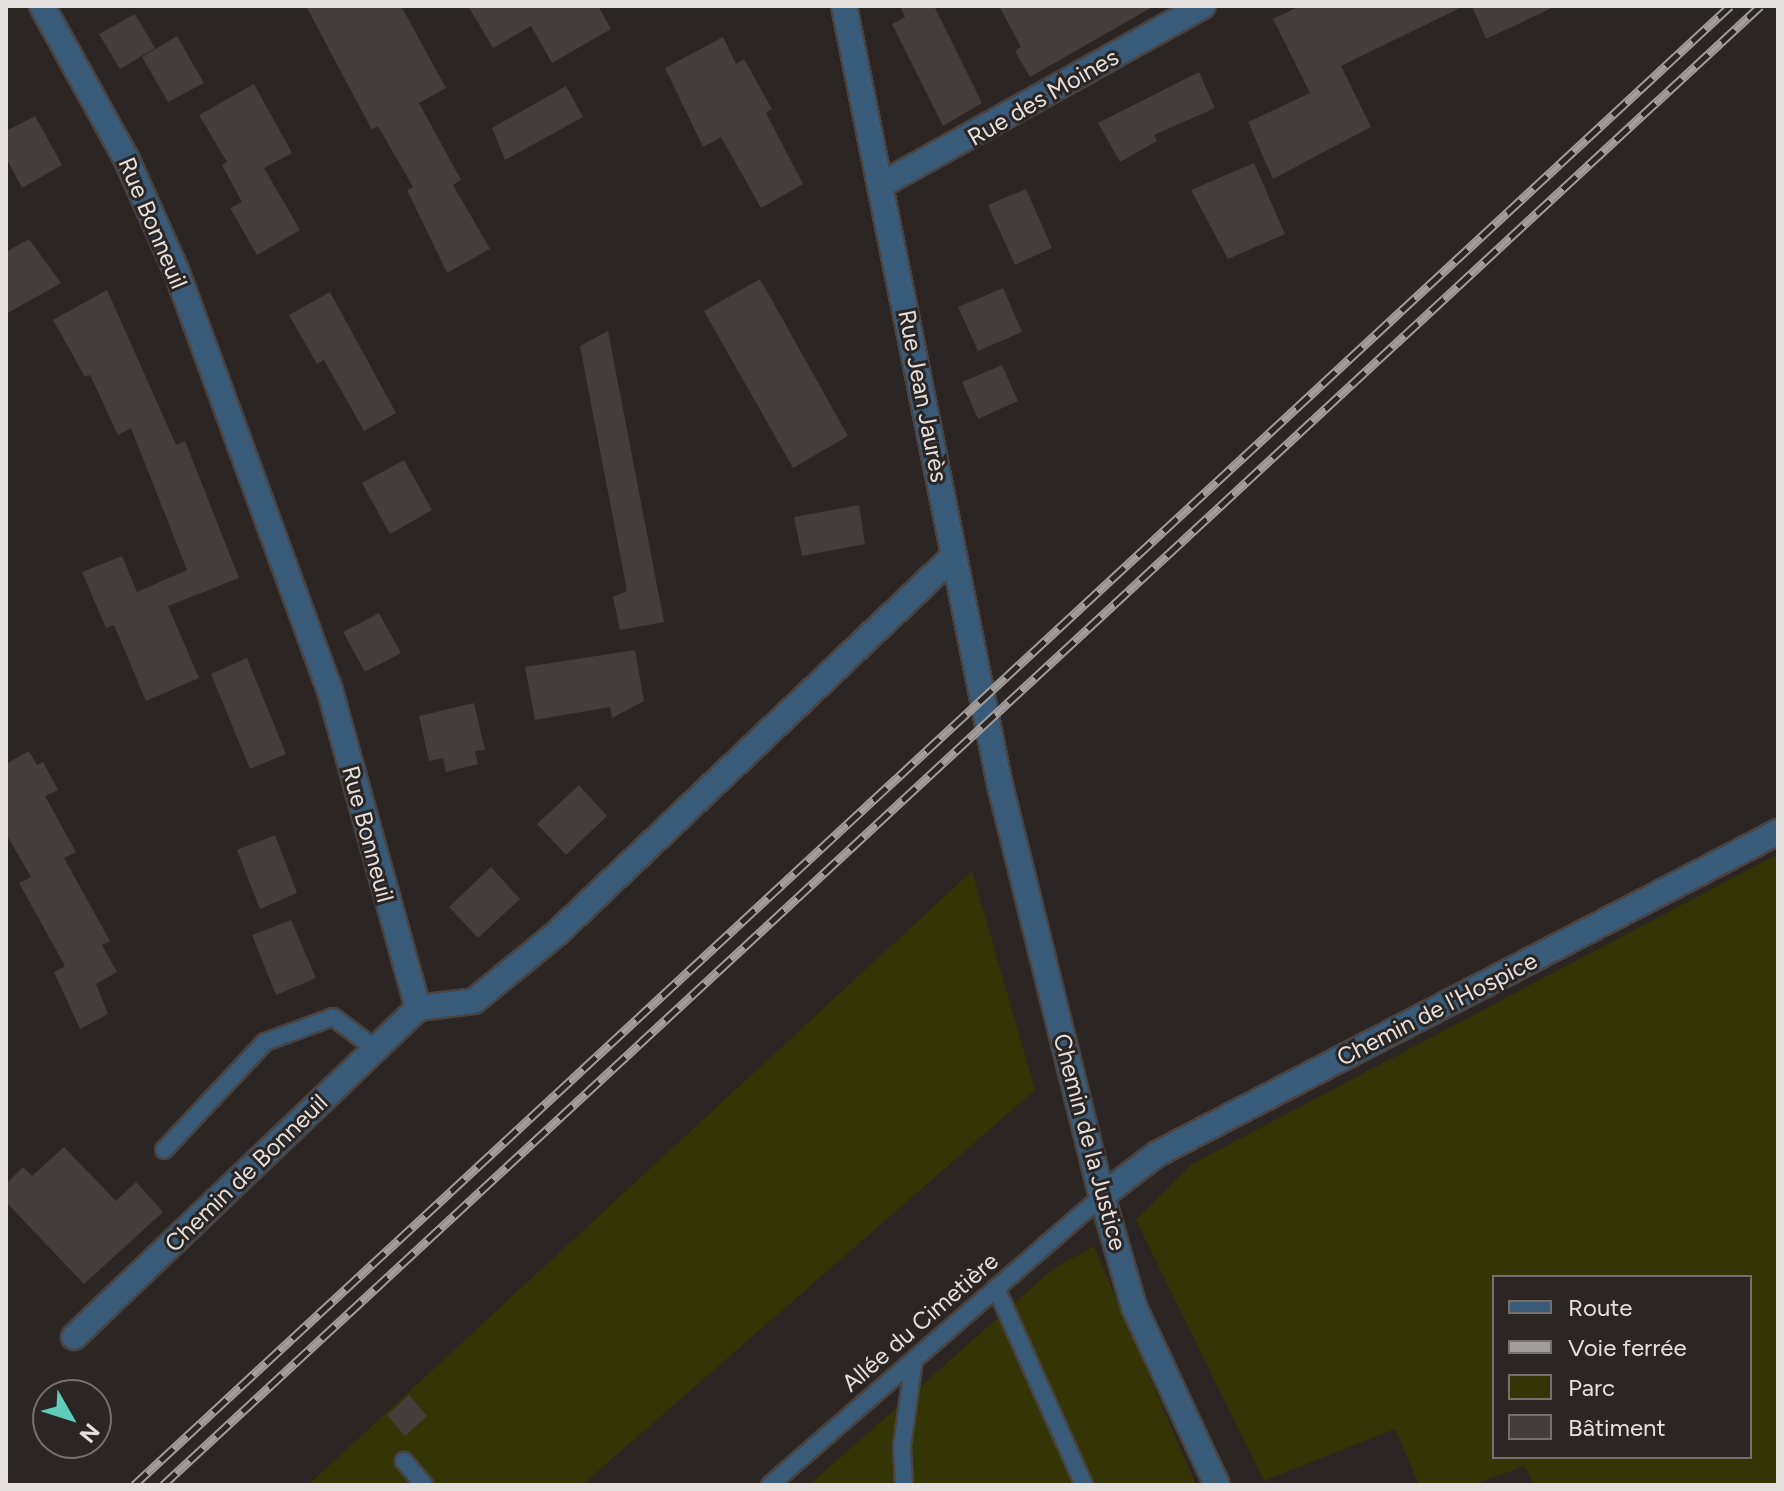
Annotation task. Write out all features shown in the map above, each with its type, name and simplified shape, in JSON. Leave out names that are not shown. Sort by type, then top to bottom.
[{"type":"street","name":"Rue Bonneuil","points":[[42,6],[127,160],[176,270],[329,687],[418,1008]]},
{"type":"street","name":"Rue Jean Jaurès","points":[[844,6],[1000,785]]},
{"type":"street","name":"Rue des Moines","points":[[881,185],[1203,6]]},
{"type":"street","points":[[418,1008],[474,1001],[555,935],[954,556]]},
{"type":"street","name":"Chemin de la Justice","points":[[1000,785],[1102,1196],[1134,1307],[1217,1485]]},
{"type":"street","name":"Chemin de l'Hospice","points":[[1102,1196],[1157,1154],[1778,832]]},
{"type":"street","name":"Chemin de Bonneuil","points":[[74,1337],[418,1008]]},
{"type":"lane","points":[[164,1150],[265,1042],[333,1017],[376,1049]]},
{"type":"lane","name":"Allée du Cimetière","points":[[770,1485],[1102,1196]]},
{"type":"lane","points":[[996,1288],[1084,1485]]},
{"type":"lane","points":[[904,1485],[902,1446],[914,1360]]},
{"type":"lane","points":[[404,1461],[424,1485]]},
{"type":"green space","points":[[1778,854],[1778,1485],[1534,1485],[1524,1466],[1472,1485],[1419,1485],[1395,1429],[1264,1481],[1136,1220],[1192,1164]]},
{"type":"green space","points":[[972,871],[1035,1090],[582,1485],[308,1485]]},
{"type":"green space","points":[[1094,1246],[1196,1485],[809,1485],[1053,1269]]},
{"type":"building","points":[[306,6],[401,6],[446,88],[419,103],[461,180],[453,185],[490,249],[447,273],[407,190],[413,187],[378,126],[372,130]]},
{"type":"building","points":[[468,6],[598,6],[611,29],[552,63],[531,26],[493,48]]},
{"type":"building","points":[[900,6],[934,6],[982,103],[943,126],[892,24],[905,17]]},
{"type":"building","points":[[999,6],[1154,6],[1030,77],[1015,51],[1021,47]]},
{"type":"building","points":[[1300,6],[1464,6],[1341,66],[1371,127],[1273,179],[1248,122],[1310,93],[1273,19]]},
{"type":"building","points":[[1472,6],[1556,6],[1486,39]]},
{"type":"building","points":[[135,14],[155,48],[120,69],[99,34]]},
{"type":"building","points":[[177,36],[204,83],[168,102],[142,57]]},
{"type":"building","points":[[723,37],[736,64],[744,59],[772,109],[766,113],[803,184],[761,208],[721,137],[703,147],[665,68]]},
{"type":"building","points":[[1199,72],[1215,108],[1154,135],[1157,141],[1120,162],[1098,123]]},
{"type":"building","points":[[254,84],[292,153],[264,168],[300,230],[257,255],[230,208],[242,202],[222,165],[227,162],[199,115]]},
{"type":"building","points":[[566,86],[583,117],[505,160],[492,128]]},
{"type":"building","points":[[35,116],[62,165],[22,188],[6,158],[6,131]]},
{"type":"building","points":[[1254,163],[1285,234],[1228,259],[1191,190]]},
{"type":"building","points":[[1026,189],[1052,248],[1015,265],[988,205]]},
{"type":"building","points":[[29,239],[61,283],[6,314],[6,252]]},
{"type":"building","points":[[760,279],[848,436],[793,468],[704,311]]},
{"type":"building","points":[[1003,288],[1022,332],[978,351],[958,307]]},
{"type":"building","points":[[107,290],[176,445],[185,441],[239,578],[168,606],[199,678],[146,701],[114,625],[106,628],[82,572],[122,556],[137,592],[187,570],[131,428],[118,435],[90,375],[85,377],[53,320]]},
{"type":"building","points":[[330,292],[396,413],[364,431],[324,360],[317,364],[289,315]]},
{"type":"building","points":[[608,331],[664,622],[620,630],[613,597],[627,591],[580,346]]},
{"type":"building","points":[[1002,365],[1018,401],[978,419],[962,382]]},
{"type":"building","points":[[404,460],[432,510],[390,534],[362,483]]},
{"type":"building","points":[[859,505],[865,544],[802,556],[794,517]]},
{"type":"building","points":[[379,613],[401,653],[365,672],[343,632]]},
{"type":"building","points":[[635,650],[644,701],[612,718],[610,707],[535,720],[525,667]]},
{"type":"building","points":[[247,658],[286,754],[250,769],[211,674]]},
{"type":"building","points":[[474,703],[485,750],[475,751],[478,764],[446,772],[443,758],[429,761],[419,716]]},
{"type":"building","points":[[29,751],[37,765],[43,762],[58,790],[45,796],[76,852],[64,858],[110,941],[102,945],[117,972],[96,984],[108,1014],[80,1029],[54,972],[65,966],[19,883],[31,877],[6,834],[6,764]]},
{"type":"building","points":[[579,785],[607,816],[566,855],[537,824]]},
{"type":"building","points":[[275,835],[297,893],[260,909],[237,850]]},
{"type":"building","points":[[491,867],[520,899],[478,938],[449,907]]},
{"type":"building","points":[[291,920],[316,978],[276,995],[252,935]]},
{"type":"building","points":[[64,1147],[116,1201],[136,1182],[163,1212],[84,1284],[6,1202],[6,1184],[23,1167],[32,1176]]},
{"type":"building","points":[[409,1395],[427,1416],[405,1436],[387,1415]]},
{"type":"railway","points":[[134,1485],[1730,6]]},
{"type":"railway","points":[[163,1485],[1760,6]]}]
